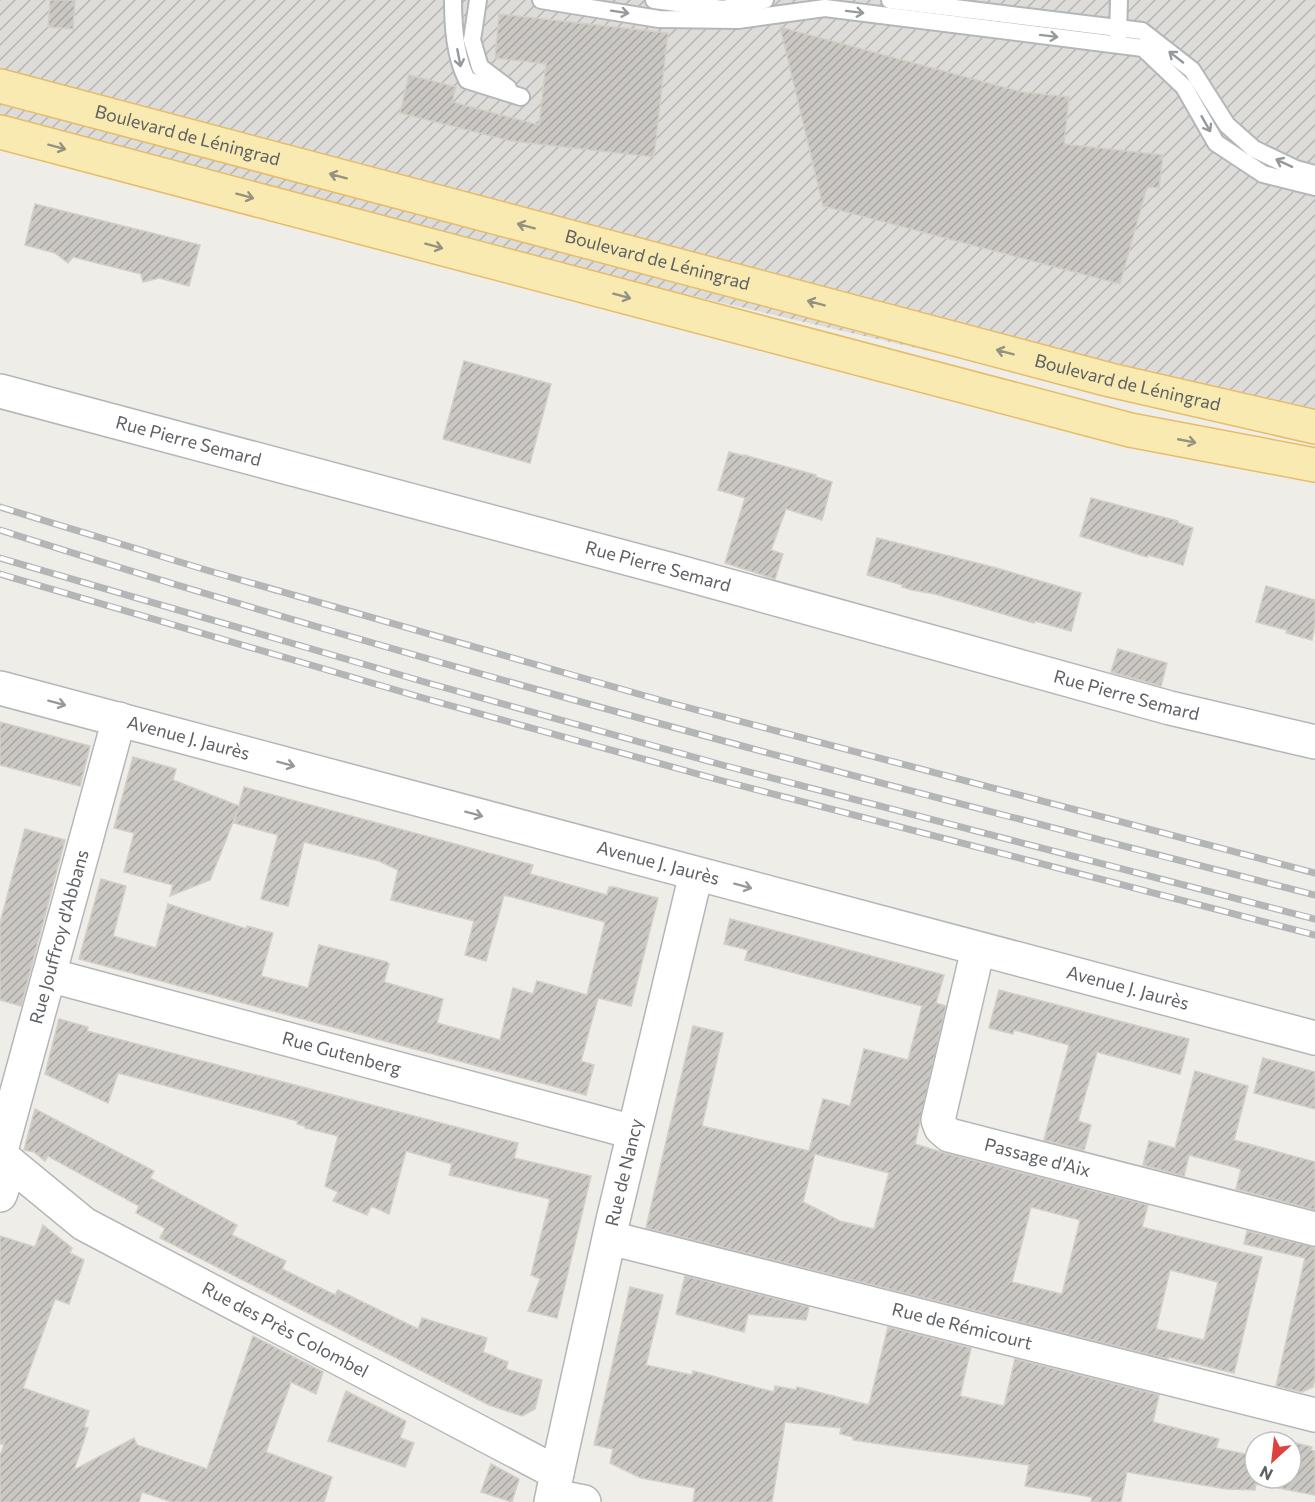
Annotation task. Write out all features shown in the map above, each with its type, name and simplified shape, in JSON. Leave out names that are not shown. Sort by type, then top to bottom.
[{"type":"main road","name":"Boulevard de Léningrad","points":[[0,86],[1110,380],[1315,427]]},
{"type":"main road","points":[[0,132],[1130,430],[1315,465]]},
{"type":"street","name":"Rue Pierre Semard","points":[[0,391],[668,569],[1170,708],[1315,742]]},
{"type":"street","name":"Avenue J. Jaurès","points":[[0,688],[1315,1038]]},
{"type":"street","name":"Rue Jouffroy d'Abbans","points":[[0,1195],[4,1158],[49,975],[119,719]]},
{"type":"street","name":"Rue de Nancy","points":[[554,1490],[633,1132],[696,874]]},
{"type":"street","name":"Passage d'Aix","points":[[978,949],[938,1120],[940,1128],[949,1135],[1315,1229]]},
{"type":"street","name":"Rue Gutenberg","points":[[49,975],[633,1132]]},
{"type":"street","name":"Rue des Près Colombel","points":[[4,1158],[84,1224],[554,1490],[584,1502]]},
{"type":"street","name":"Rue de Rémicourt","points":[[610,1238],[1315,1415]]},
{"type":"lane","points":[[453,0],[453,18],[460,66],[467,80],[521,97],[480,67],[472,40],[478,0]]},
{"type":"lane","points":[[541,0],[659,19],[738,20],[825,8],[1143,48],[1184,87],[1216,143],[1263,174],[1315,187]]},
{"type":"lane","points":[[654,0],[723,9],[765,0]]},
{"type":"lane","points":[[890,0],[1142,31],[1192,70],[1227,125],[1254,149],[1296,169],[1315,174]]},
{"type":"lane","points":[[1118,45],[1119,0]]},
{"type":"shaded area","points":[[0,0],[1315,0],[1315,441],[624,280],[9,118],[0,151]]},
{"type":"building","points":[[50,0],[75,0],[73,29],[48,27]]},
{"type":"building","points":[[499,14],[668,33],[654,157],[511,141],[400,113],[409,75],[456,87],[452,102],[539,125],[546,64],[495,58]]},
{"type":"building","points":[[780,27],[1022,92],[1069,97],[1064,144],[1163,155],[1159,188],[1147,187],[1120,284],[823,206]]},
{"type":"building","points":[[35,204],[200,245],[189,286],[159,278],[143,282],[141,274],[73,257],[68,263],[55,253],[25,245]]},
{"type":"building","points":[[464,361],[551,384],[530,463],[443,439]]},
{"type":"building","points":[[729,452],[816,475],[816,477],[832,482],[822,520],[786,509],[771,550],[783,554],[775,579],[725,563],[745,498],[718,490]]},
{"type":"building","points":[[1091,498],[1178,521],[1178,523],[1193,528],[1183,565],[1148,555],[1147,557],[1080,536]]},
{"type":"building","points":[[877,538],[993,567],[1081,593],[1071,631],[1035,621],[1034,623],[935,594],[912,590],[902,587],[903,585],[867,575]]},
{"type":"building","points":[[1266,586],[1315,600],[1315,625],[1312,640],[1286,633],[1287,630],[1256,622]]},
{"type":"building","points":[[1118,649],[1167,663],[1161,686],[1111,672]]},
{"type":"building","points":[[0,722],[90,746],[80,786],[0,765]]},
{"type":"building","points":[[133,757],[176,769],[173,780],[239,806],[244,787],[533,865],[530,874],[607,895],[609,887],[614,887],[658,898],[631,1006],[598,998],[581,1061],[594,1065],[586,1095],[79,959],[101,879],[126,886],[113,936],[156,948],[168,904],[247,929],[247,926],[273,933],[261,976],[308,988],[319,945],[387,962],[389,964],[384,982],[443,999],[437,1023],[500,1040],[513,988],[533,994],[537,981],[587,995],[605,922],[504,895],[486,961],[465,955],[474,921],[391,900],[398,870],[379,861],[304,842],[288,906],[261,899],[278,835],[234,823],[237,812],[210,880],[170,896],[173,885],[124,872],[134,833],[114,828]]},
{"type":"building","points":[[25,829],[65,840],[21,1006],[0,1000],[0,923]]},
{"type":"building","points":[[730,919],[944,975],[936,1003],[946,1006],[915,1144],[1148,1205],[1142,1227],[1262,1257],[1234,1373],[1168,1357],[1168,1359],[646,1228],[693,1026],[723,1033],[702,1126],[809,1151],[823,1099],[850,1106],[864,1049],[908,1060],[922,1006],[745,960],[748,950],[724,944]],"holes":[[[815,1154],[889,1173],[874,1229],[840,1221],[803,1202]],[[1031,1207],[1080,1220],[1062,1294],[1012,1282]],[[1170,1270],[1218,1282],[1204,1340],[1156,1329]]]},
{"type":"building","points":[[999,990],[1189,1039],[1180,1074],[1097,1052],[1078,1121],[1091,1125],[1084,1150],[1044,1140],[1069,1045],[1014,1030],[1013,1034],[989,1028]]},
{"type":"building","points":[[59,1019],[88,1027],[87,1031],[518,1143],[514,1158],[591,1176],[557,1318],[528,1311],[540,1279],[531,1275],[550,1199],[449,1175],[452,1164],[406,1151],[389,1214],[371,1206],[367,1215],[333,1201],[338,1192],[325,1186],[338,1136],[305,1128],[297,1124],[298,1121],[118,1073],[108,1103],[45,1074]]},
{"type":"building","points":[[1263,1058],[1315,1072],[1315,1109],[1254,1093]]},
{"type":"building","points":[[1195,1071],[1248,1086],[1234,1140],[1315,1162],[1315,1210],[1236,1189],[1241,1169],[1189,1155],[1184,1176],[1143,1165],[1149,1141],[1175,1148]]},
{"type":"building","points":[[35,1109],[154,1171],[150,1178],[237,1225],[232,1235],[286,1261],[282,1269],[335,1295],[338,1290],[418,1329],[422,1318],[487,1338],[483,1352],[508,1362],[506,1369],[542,1380],[535,1409],[522,1416],[489,1405],[160,1238],[165,1228],[136,1213],[139,1206],[48,1156],[45,1161],[34,1152],[24,1150]]},
{"type":"building","points":[[43,1225],[72,1248],[70,1253],[84,1260],[69,1304],[55,1299],[23,1388],[89,1411],[84,1427],[88,1428],[74,1470],[134,1438],[137,1445],[207,1469],[253,1336],[323,1372],[316,1394],[291,1382],[266,1452],[332,1477],[324,1502],[172,1502],[142,1492],[139,1502],[0,1502],[0,1456],[5,1441],[0,1444],[0,1236],[35,1247]]},
{"type":"building","points":[[1247,1231],[1315,1247],[1315,1379],[1313,1387],[1302,1392],[1276,1386],[1305,1258],[1244,1244]]},
{"type":"building","points":[[685,1276],[809,1307],[806,1320],[748,1314],[744,1332],[676,1314]]},
{"type":"building","points":[[630,1287],[663,1295],[646,1365],[692,1375],[693,1371],[774,1392],[775,1386],[796,1390],[797,1387],[869,1405],[888,1327],[971,1348],[960,1396],[1004,1406],[1015,1359],[1159,1395],[1153,1422],[1219,1439],[1216,1448],[1243,1454],[1243,1490],[1226,1489],[1127,1472],[1121,1502],[1091,1502],[1092,1497],[1025,1486],[1029,1465],[853,1440],[853,1437],[840,1434],[841,1428],[785,1422],[772,1502],[693,1502],[695,1488],[641,1478],[610,1463],[613,1449],[594,1445]]},
{"type":"building","points":[[346,1391],[406,1421],[400,1438],[414,1443],[405,1467],[328,1441]]},
{"type":"building","points":[[1303,1445],[1312,1447],[1311,1450],[1315,1451],[1315,1495],[1288,1490],[1303,1490]]},
{"type":"building","points":[[491,1464],[519,1479],[512,1502],[481,1492]]},
{"type":"railway","points":[[0,507],[206,570],[663,701],[1315,873]]},
{"type":"railway","points":[[0,530],[163,581],[491,677],[820,767],[1315,895]]},
{"type":"railway","points":[[0,558],[428,683],[726,766],[1315,919]]},
{"type":"railway","points":[[0,574],[423,698],[723,781],[1315,935]]}]
